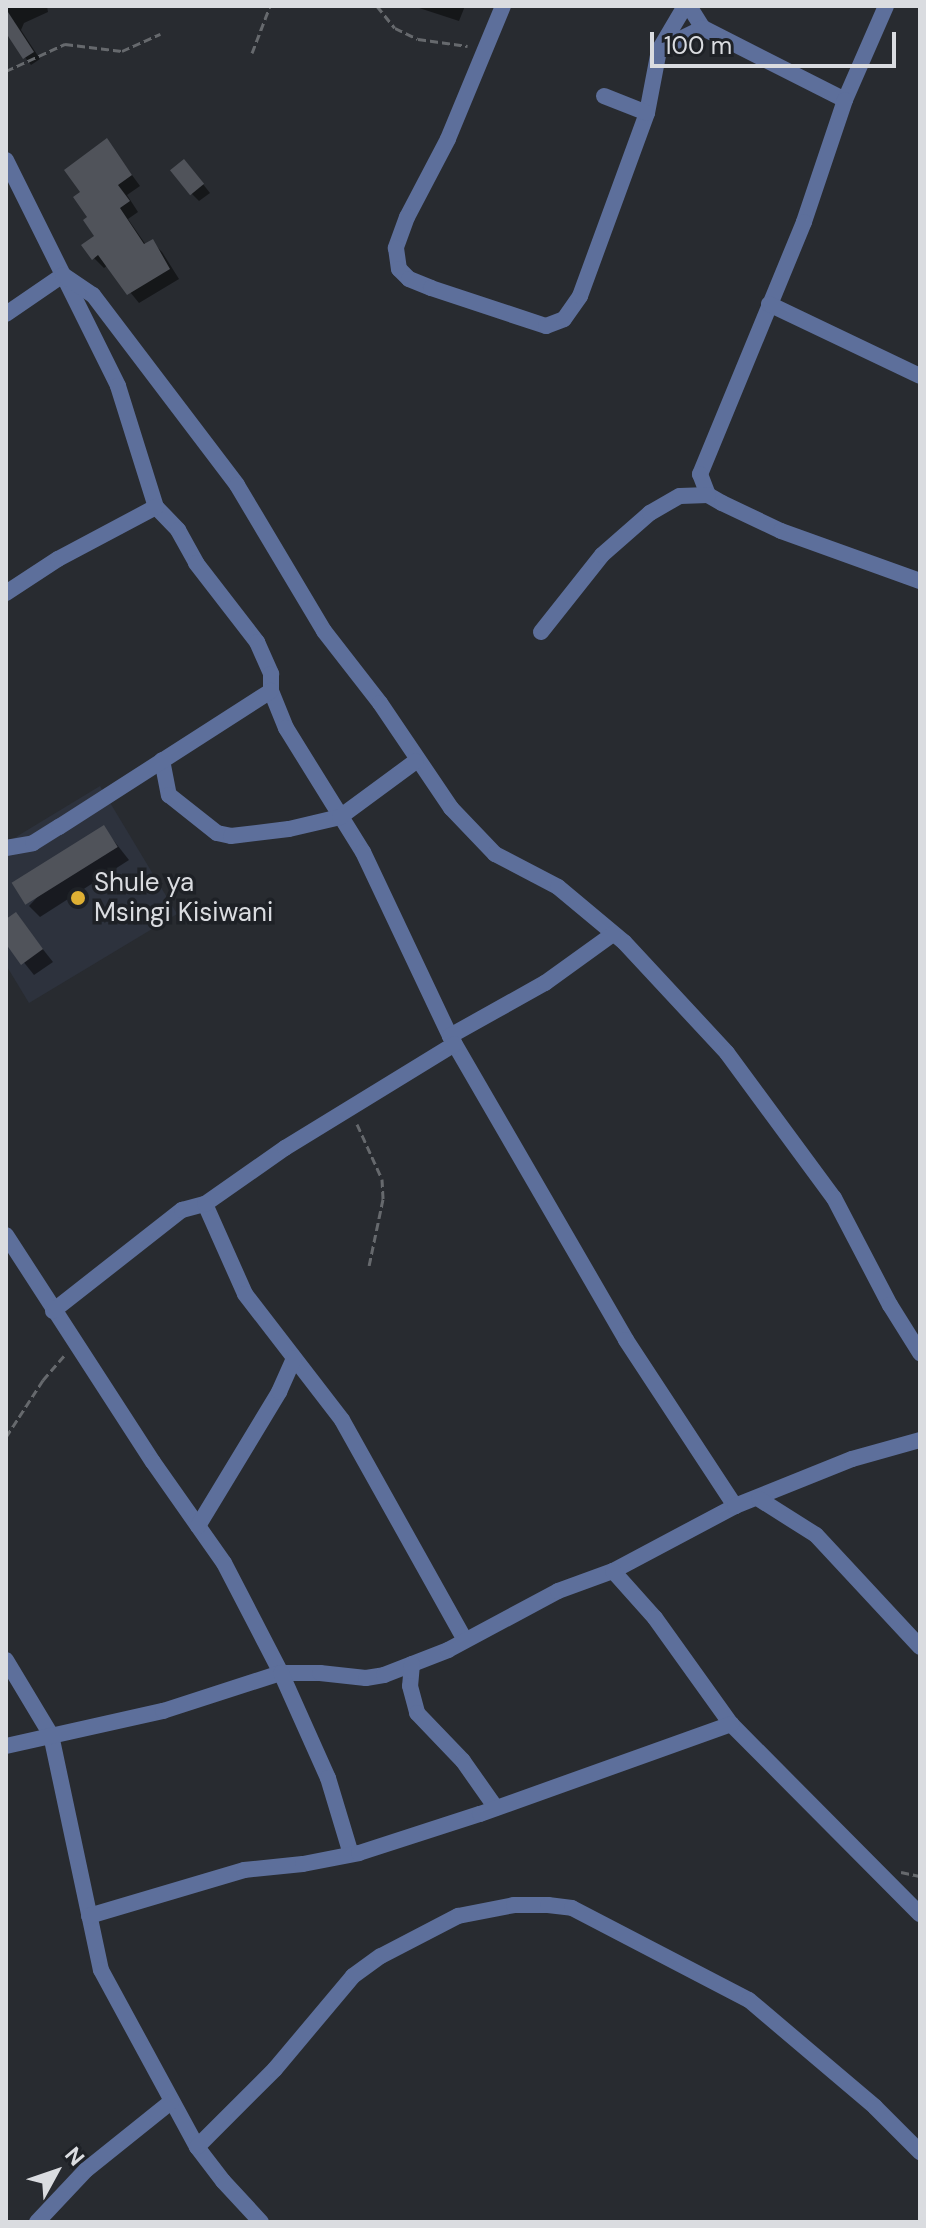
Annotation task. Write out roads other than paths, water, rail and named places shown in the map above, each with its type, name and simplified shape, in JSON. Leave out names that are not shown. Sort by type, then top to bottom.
[{"type":"street","points":[[503,6],[448,139],[416,197],[396,248],[399,269],[409,279],[546,326],[556,325],[580,296],[647,113],[659,50],[687,6],[703,28],[845,100]]},
{"type":"street","points":[[708,495],[701,485],[700,474],[804,222],[845,100],[886,6]]},
{"type":"street","points":[[659,50],[703,28]]},
{"type":"street","points":[[604,96],[647,113]]},
{"type":"street","points":[[6,160],[12,189],[63,275],[118,386],[156,507],[178,530],[196,563],[257,642],[271,674],[271,691],[286,728],[363,852],[453,1040],[626,1340],[735,1506]]},
{"type":"street","points":[[6,314],[63,275]]},
{"type":"street","points":[[63,275],[93,295],[237,485],[324,631],[380,703],[416,761],[469,830],[495,854],[558,887],[613,934],[668,986],[727,1053],[834,1198],[890,1305],[920,1353]]},
{"type":"street","points":[[769,304],[920,376]]},
{"type":"street","points":[[541,632],[602,555],[650,513],[680,496],[708,495],[781,531],[920,581]]},
{"type":"street","points":[[6,593],[58,559],[156,507]]},
{"type":"street","points":[[6,848],[33,843],[271,691]]},
{"type":"street","points":[[162,760],[169,795],[217,833],[250,835],[340,817],[416,761]]},
{"type":"street","points":[[53,1311],[182,1210],[205,1204],[285,1148],[347,1112],[453,1040],[545,983],[613,934]]},
{"type":"street","points":[[205,1204],[245,1294],[342,1420],[465,1640]]},
{"type":"street","points":[[6,1235],[74,1344],[224,1563],[281,1673],[328,1778],[351,1854]]},
{"type":"street","points":[[198,1526],[279,1392],[294,1358]]},
{"type":"street","points":[[6,1746],[98,1728],[163,1711],[281,1673],[366,1678],[412,1664],[558,1591],[613,1571],[735,1506],[759,1499],[852,1459],[920,1440]]},
{"type":"street","points":[[759,1499],[816,1535],[920,1647]]},
{"type":"street","points":[[613,1571],[655,1618],[731,1724],[920,1914]]},
{"type":"street","points":[[6,1660],[51,1735],[101,1970],[197,2147],[261,2222]]},
{"type":"street","points":[[412,1664],[410,1686],[417,1713],[463,1761],[496,1808]]},
{"type":"street","points":[[89,1916],[244,1870],[303,1864],[351,1854],[496,1808],[731,1724]]},
{"type":"street","points":[[197,2147],[275,2069],[353,1976],[418,1934],[458,1916],[514,1905],[548,1905],[572,1908],[749,2000],[875,2107],[920,2152]]},
{"type":"street","points":[[37,2222],[86,2170],[171,2102]]},
{"type":"place","name":"Shule ya Msingi Kisiwani","points":[[78,898]]}]
